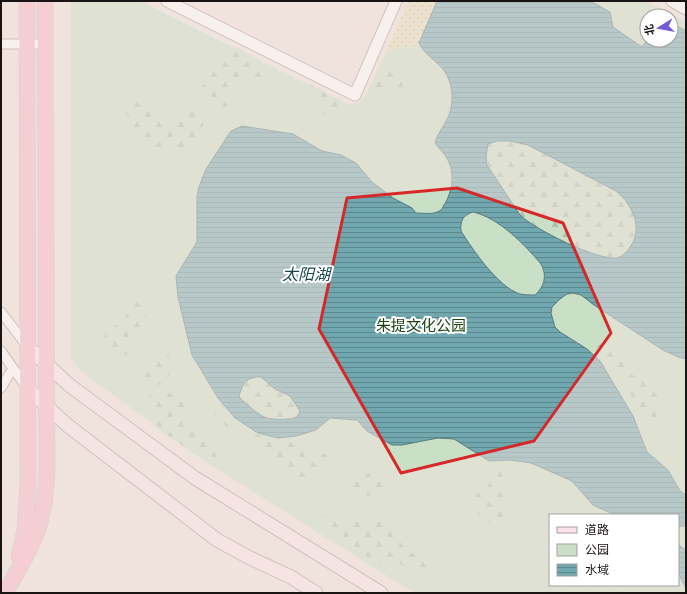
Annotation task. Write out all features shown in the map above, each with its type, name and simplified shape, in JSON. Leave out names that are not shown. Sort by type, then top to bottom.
[{"type":"highway","points":[[5,593],[19,556],[27,513],[27,1]]},
{"type":"highway","points":[[5,593],[30,547],[41,518],[47,471],[45,1]]},
{"type":"main road","points":[[28,347],[74,389],[195,478],[381,593]]},
{"type":"main road","points":[[28,389],[73,430],[217,540],[250,558],[291,577],[316,593]]},
{"type":"street","points":[[167,1],[355,95],[396,1]]},
{"type":"street","points":[[672,1],[686,9]]},
{"type":"street","points":[[1,44],[45,44]]},
{"type":"street","points":[[1,312],[28,347]]},
{"type":"street","points":[[1,351],[28,389]]},
{"type":"street","points":[[1,388],[10,373],[14,371]]},
{"type":"highlighted area","points":[[457,188],[563,223],[611,333],[534,441],[401,473],[319,329],[347,198]]},
{"type":"green space","name":"朱提文化公园","points":[[71,1],[141,1],[348,104],[358,103],[366,95],[409,1],[647,1],[660,8],[639,8],[639,48],[679,48],[679,18],[686,22],[686,593],[414,593],[209,464],[80,371],[71,358]]},
{"type":"green space","points":[[233,46],[253,56],[267,72],[267,75],[246,83],[234,90],[225,107],[215,107],[208,104],[200,89]]},
{"type":"green space","points":[[385,66],[388,66],[400,73],[404,80],[404,84],[398,90],[381,94],[377,92],[375,86]]},
{"type":"green space","points":[[311,85],[332,97],[338,106],[338,118],[330,118],[315,104],[311,95]]},
{"type":"green space","points":[[128,97],[135,100],[150,111],[169,118],[173,117],[188,106],[195,107],[198,109],[203,120],[201,131],[194,140],[179,150],[164,149],[149,145],[140,137],[126,112],[124,100]]},
{"type":"green space","points":[[510,141],[528,145],[616,191],[622,196],[635,217],[636,233],[630,248],[620,257],[615,258],[594,254],[551,235],[520,215],[487,165],[486,156],[488,143]]},
{"type":"green space","points":[[133,301],[144,305],[147,318],[145,338],[136,342],[130,348],[128,354],[113,359],[110,353],[101,349],[102,342],[107,333],[122,320]]},
{"type":"green space","points":[[601,344],[624,357],[629,372],[658,387],[661,392],[662,401],[658,410],[655,425],[650,426],[647,423],[622,380],[612,371],[596,347]]},
{"type":"green space","points":[[170,346],[171,348],[166,365],[169,376],[167,382],[165,384],[158,385],[140,382],[137,377],[138,375],[160,351]]},
{"type":"green space","points":[[256,377],[261,377],[275,389],[291,396],[300,411],[298,415],[294,418],[288,419],[267,418],[257,413],[241,399],[239,396],[246,381]]},
{"type":"green space","points":[[154,390],[173,394],[184,403],[194,433],[212,447],[217,458],[215,462],[209,464],[157,428],[149,400],[150,393]]},
{"type":"green space","points":[[221,401],[242,425],[232,433],[211,410]]},
{"type":"green space","points":[[253,433],[273,441],[298,443],[310,452],[327,454],[330,457],[331,465],[309,477],[296,477],[268,461],[258,452],[253,440]]},
{"type":"green space","points":[[498,468],[501,470],[503,480],[505,512],[503,519],[499,523],[494,524],[489,523],[479,515],[473,503],[476,494],[488,487],[492,474]]},
{"type":"green space","points":[[369,473],[379,477],[387,483],[391,489],[389,494],[384,496],[372,496],[340,490],[338,481],[343,477],[354,477]]},
{"type":"green space","points":[[325,516],[346,521],[374,516],[385,519],[390,523],[404,547],[429,564],[425,574],[417,575],[398,563],[379,563],[370,559],[352,544],[329,534],[323,529],[320,522]]},
{"type":"green space","points":[[557,586],[627,586],[632,593],[542,593],[542,591]]},
{"type":"sand","points":[[409,1],[437,1],[419,43],[420,45],[386,51]]},
{"type":"water","name":"太阳湖","points":[[437,1],[590,1],[610,12],[613,27],[639,45],[639,48],[679,48],[679,27],[686,31],[686,359],[663,350],[581,295],[573,293],[567,294],[552,307],[551,313],[555,327],[560,332],[587,349],[600,361],[633,416],[647,452],[668,470],[680,491],[686,495],[686,526],[679,526],[679,514],[613,514],[593,505],[572,481],[531,463],[510,460],[489,461],[454,439],[438,438],[402,445],[392,445],[367,431],[357,420],[330,418],[316,430],[296,436],[278,438],[258,433],[235,418],[218,398],[192,355],[178,297],[176,276],[197,242],[197,196],[199,187],[206,169],[231,131],[242,126],[293,134],[322,151],[341,155],[356,163],[372,182],[393,198],[412,208],[416,213],[438,212],[442,209],[446,202],[450,191],[452,173],[449,162],[435,142],[450,111],[452,105],[452,92],[446,73],[429,56],[419,43]],"holes":[[[497,141],[510,141],[528,145],[616,191],[622,196],[631,209],[636,224],[634,240],[628,251],[617,258],[608,258],[596,255],[552,236],[520,215],[487,165],[486,156],[488,144]],[[473,212],[483,215],[501,226],[519,240],[541,264],[544,272],[544,280],[541,288],[535,295],[520,294],[503,284],[472,248],[461,231],[461,224],[463,219]],[[256,377],[261,377],[275,389],[290,396],[300,411],[297,416],[288,419],[267,418],[257,413],[241,399],[239,396],[246,381]]]},
{"type":"water","points":[[679,546],[686,550],[686,588],[679,575]]}]
